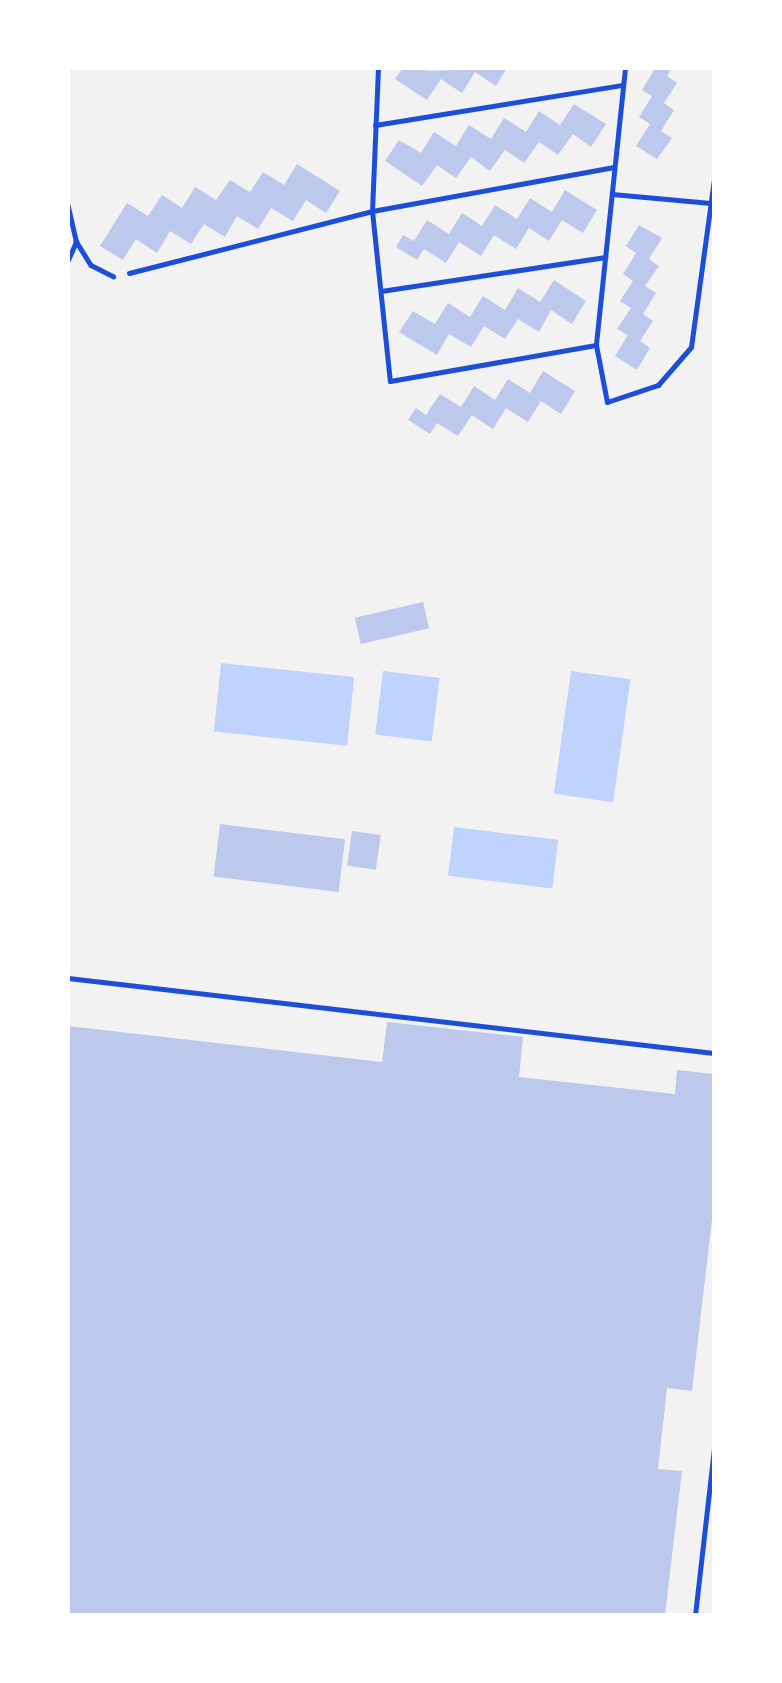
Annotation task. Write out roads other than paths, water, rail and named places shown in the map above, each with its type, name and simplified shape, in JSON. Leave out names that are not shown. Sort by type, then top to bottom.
[{"type":"lane","points":[[378,68],[372,211],[390,381],[596,345]]},
{"type":"lane","points":[[625,68],[596,345],[607,402],[658,385],[691,347],[714,180]]},
{"type":"lane","points":[[376,125],[623,85]]},
{"type":"lane","points":[[129,273],[372,211],[614,167]]},
{"type":"lane","points":[[612,194],[711,203]]},
{"type":"lane","points":[[381,291],[605,257]]},
{"type":"lane","points":[[68,978],[714,1053]]},
{"type":"lane","points":[[695,1615],[714,1448]]},
{"type":"water","points":[[221,663],[354,677],[347,746],[214,732]]},
{"type":"water","points":[[383,671],[440,678],[432,741],[375,735]]},
{"type":"water","points":[[571,671],[630,679],[613,802],[554,794]]},
{"type":"water","points":[[454,827],[558,840],[552,888],[448,876]]}]
